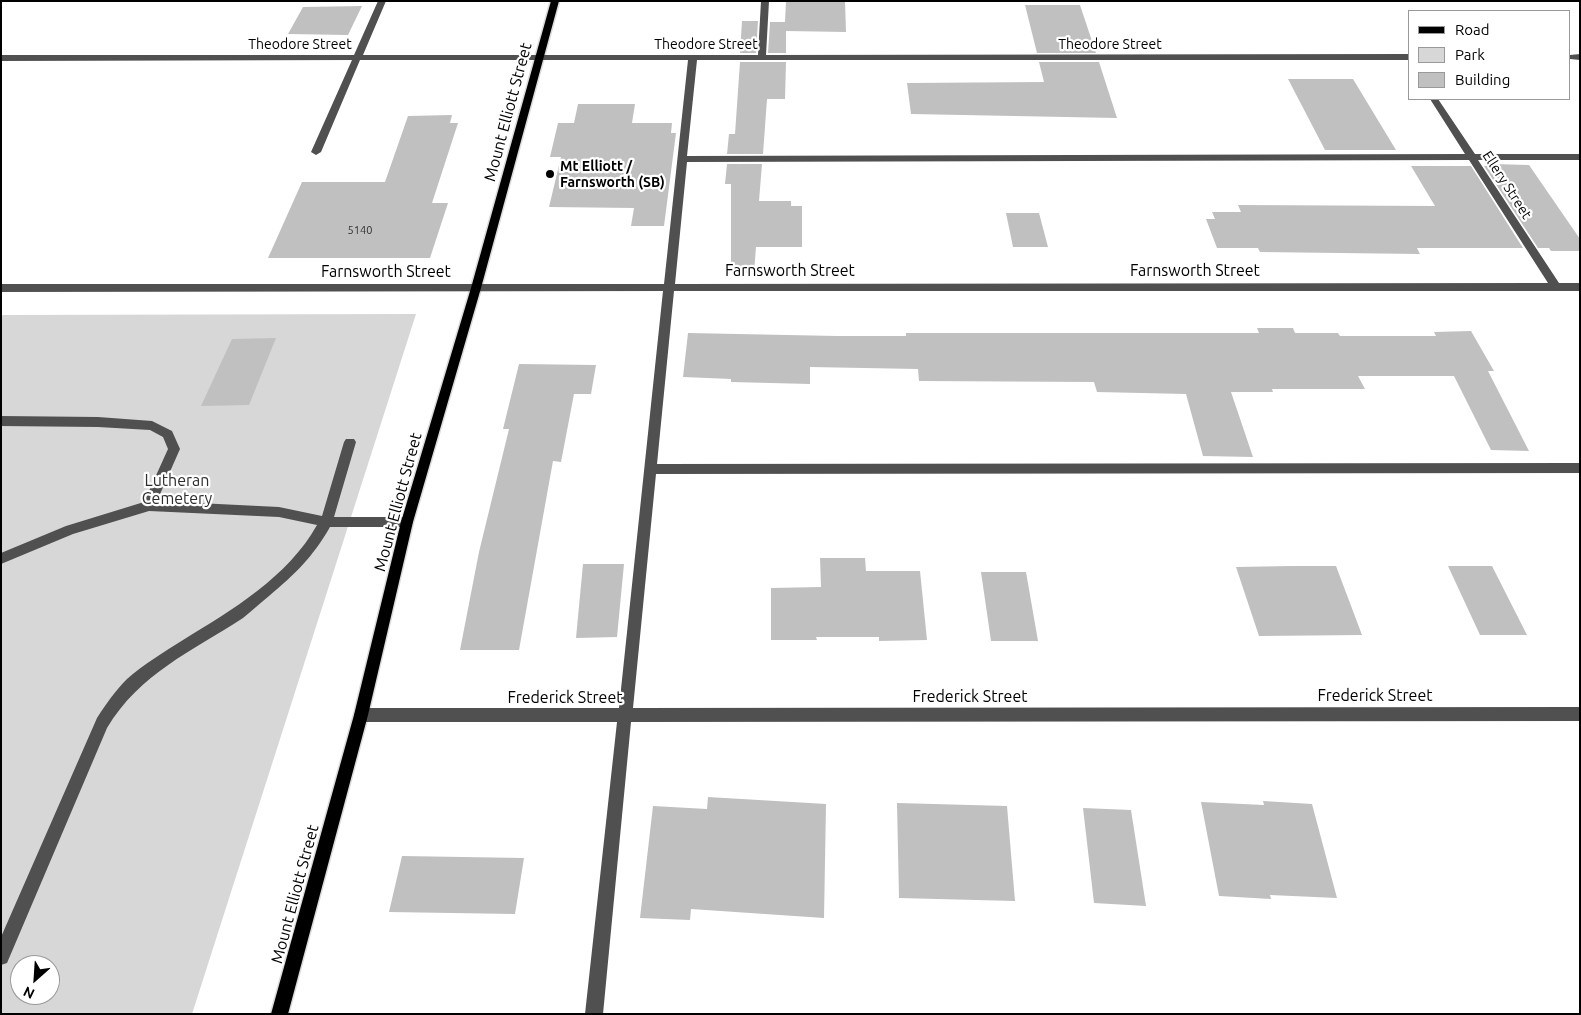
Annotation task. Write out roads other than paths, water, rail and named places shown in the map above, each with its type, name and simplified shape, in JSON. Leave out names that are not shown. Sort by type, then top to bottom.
[{"type":"main road","name":"Mount Elliott Street","points":[[279,1014],[360,715],[407,522],[476,288],[555,1]]},
{"type":"street","points":[[316,152],[382,1]]},
{"type":"street","points":[[762,57],[765,1]]},
{"type":"street","points":[[594,1014],[693,57]]},
{"type":"street","name":"Theodore Street","points":[[1,58],[762,57],[1408,59]]},
{"type":"street","name":"Ellery Street","points":[[1435,100],[1556,287]]},
{"type":"street","points":[[683,159],[1580,157]]},
{"type":"street","name":"Farnsworth Street","points":[[1,288],[1580,287]]},
{"type":"street","points":[[1,421],[98,422],[152,426],[168,434],[174,449],[149,506]]},
{"type":"street","points":[[1,957],[102,723],[115,702],[132,684],[153,667],[240,612],[297,564],[314,543],[326,522],[350,442]]},
{"type":"street","points":[[651,469],[1580,468]]},
{"type":"street","points":[[1,559],[70,530],[149,506],[280,512],[326,522],[407,522]]},
{"type":"street","name":"Frederick Street","points":[[360,715],[1580,714]]},
{"type":"place","name":"Mt Elliott / Farnsworth (SB)","points":[[550,174]]},
{"type":"park label","name":"Lutheran Cemetery","points":[[177,490]]}]
